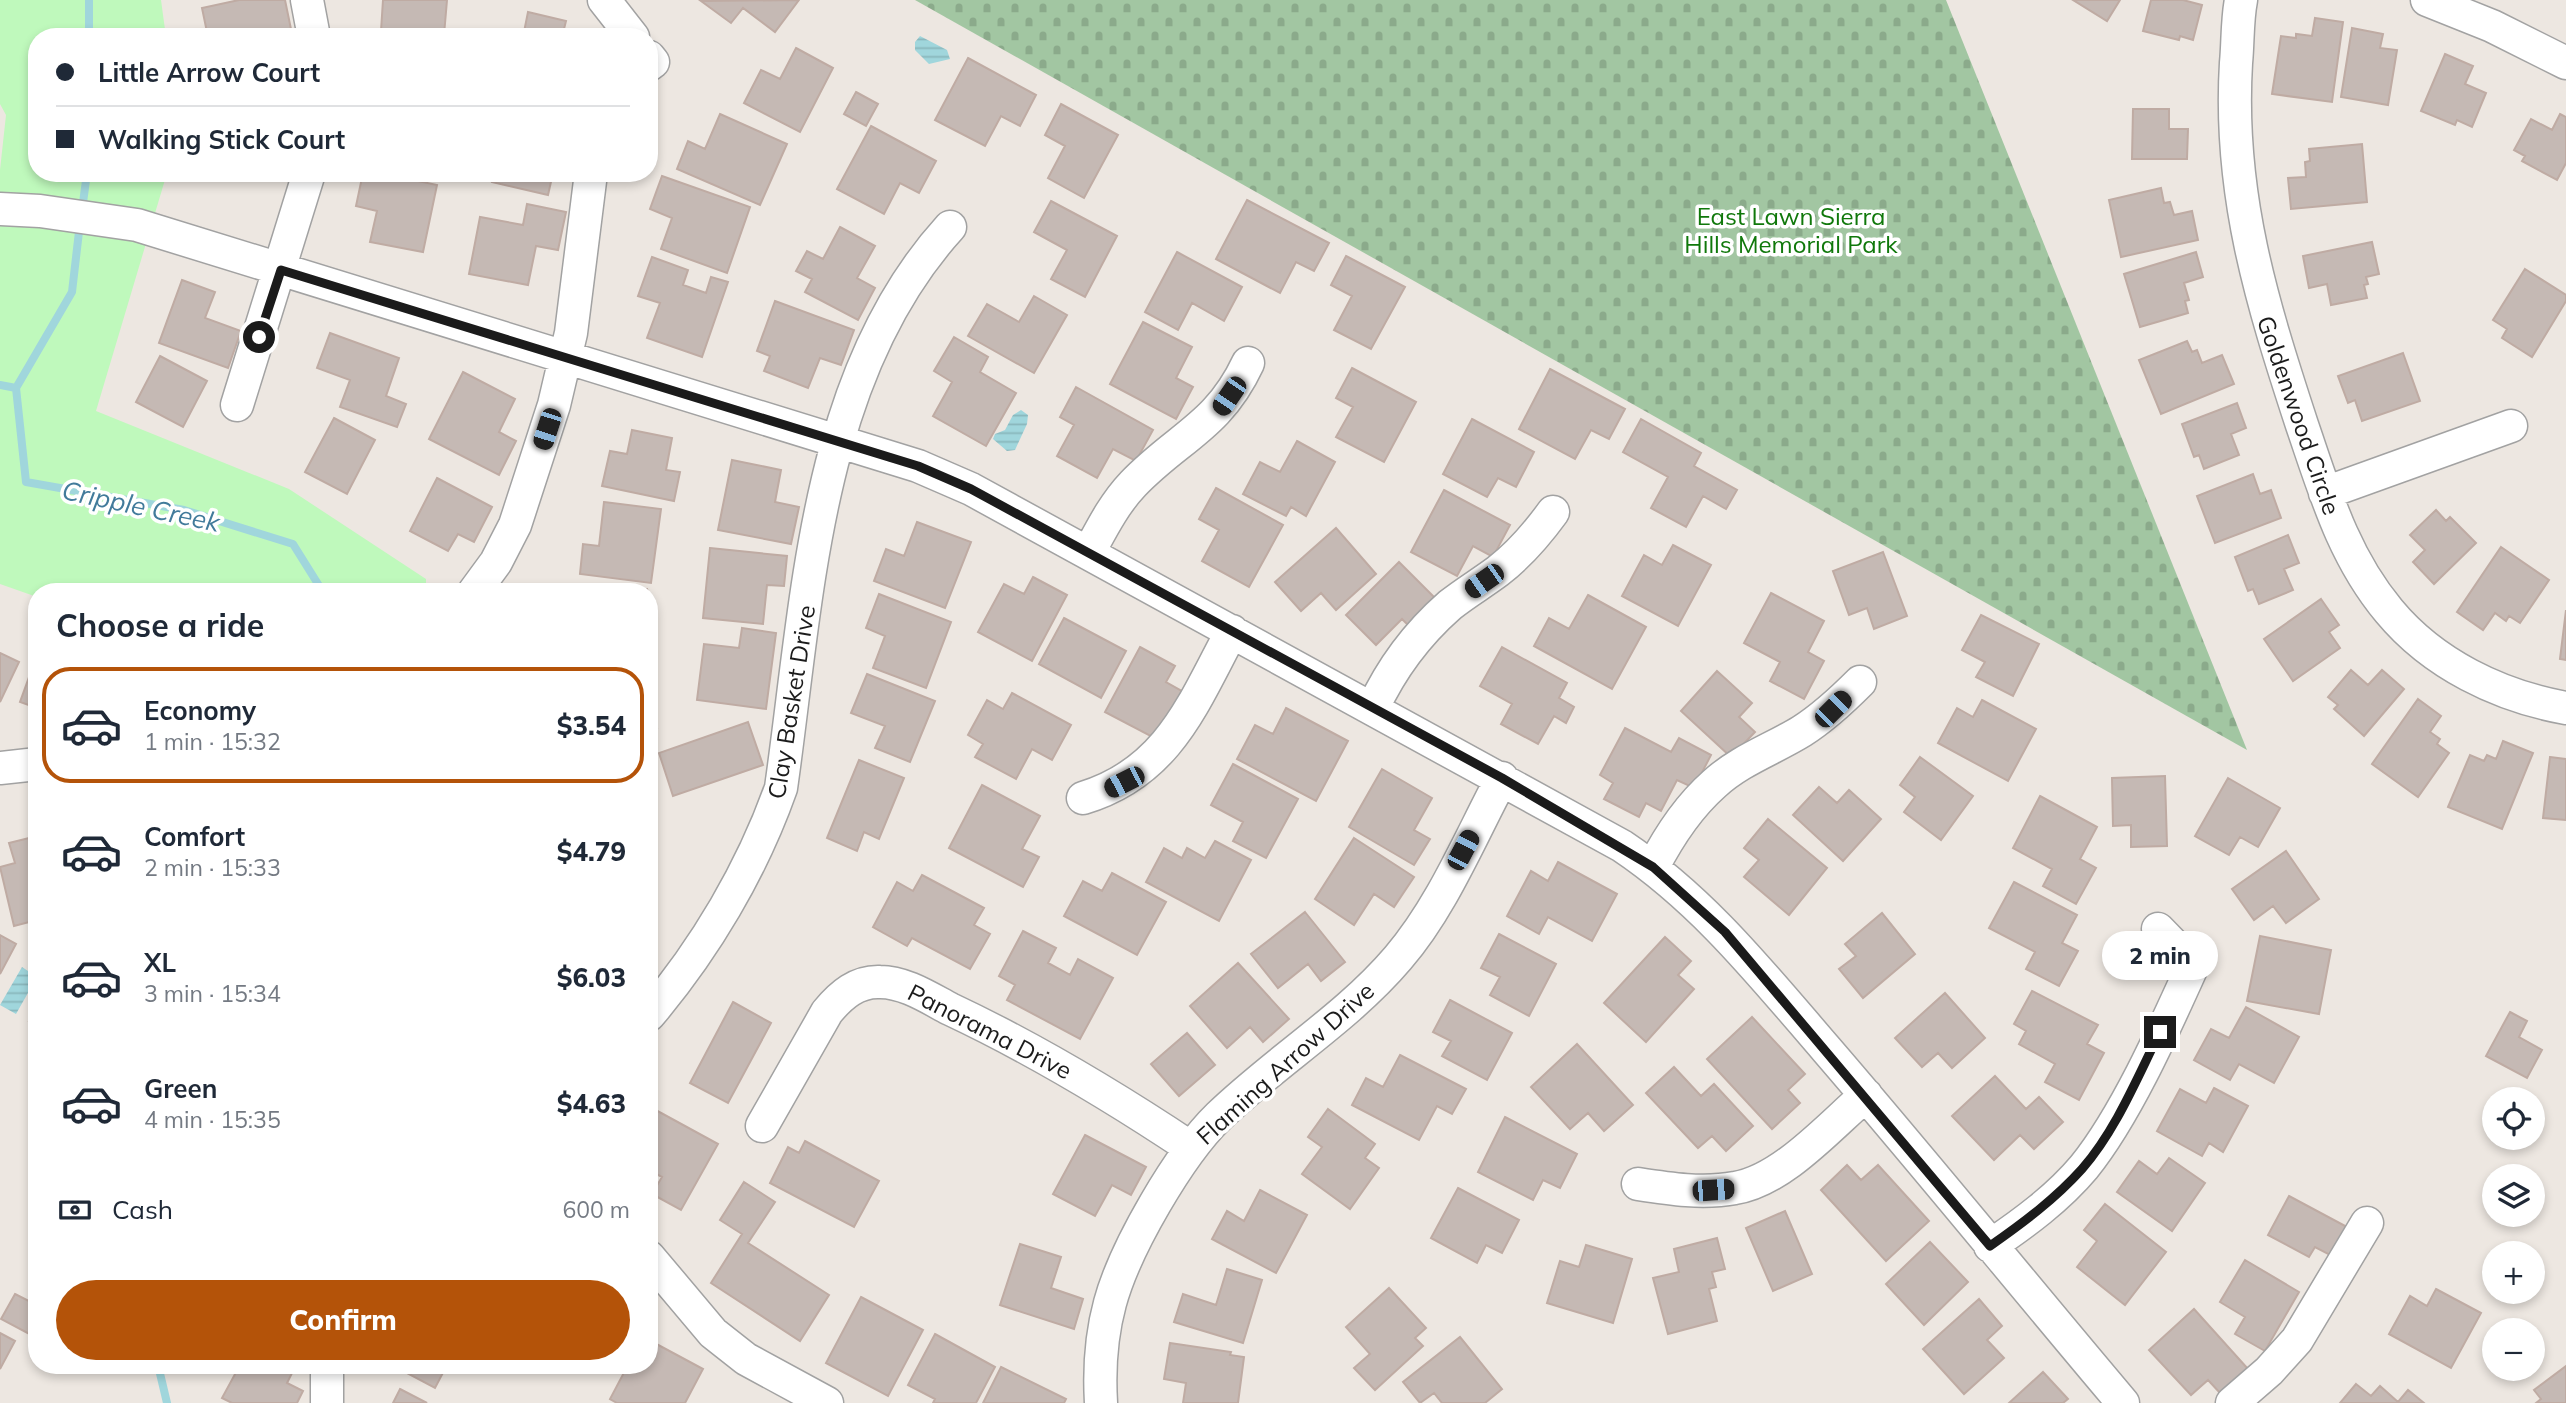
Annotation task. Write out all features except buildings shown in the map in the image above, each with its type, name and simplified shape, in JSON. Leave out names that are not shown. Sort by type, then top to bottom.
[{"type":"street","points":[[307,0],[312,28]]},
{"type":"street","points":[[604,0],[626,28]]},
{"type":"street","name":"Goldenwood Circle","points":[[2241,0],[2234,90],[2240,200],[2263,308],[2325,493],[2355,565],[2390,613],[2418,642],[2467,675],[2503,692],[2566,708]]},
{"type":"street","points":[[2427,0],[2492,26],[2566,63]]},
{"type":"street","points":[[237,405],[306,182]]},
{"type":"street","points":[[486,583],[515,525],[554,405],[566,357],[590,182]]},
{"type":"street","points":[[0,209],[40,211],[137,225],[918,466],[971,489],[1089,552],[1502,778],[1653,867],[1725,932],[1866,1095],[2123,1403]]},
{"type":"street","name":"Clay Basket Drive","points":[[658,1003],[706,938],[766,828],[780,788],[821,506],[837,441],[868,355],[903,286],[925,255],[950,227]]},
{"type":"street","points":[[1089,552],[1109,516],[1132,485],[1219,412],[1248,363]]},
{"type":"street","points":[[2325,493],[2511,426]]},
{"type":"street","points":[[1373,708],[1400,659],[1424,630],[1451,604],[1500,569],[1530,543],[1553,512]]},
{"type":"street","points":[[1083,798],[1124,782],[1156,757],[1180,725],[1233,631]]},
{"type":"street","points":[[1653,867],[1685,815],[1714,784],[1748,759],[1802,731],[1833,709],[1860,682]]},
{"type":"street","points":[[0,768],[28,765]]},
{"type":"street","name":"Flaming Arrow Drive","points":[[1101,1403],[1102,1339],[1111,1301],[1125,1265],[1156,1205],[1191,1148],[1221,1114],[1367,990],[1399,958],[1425,921],[1502,778]]},
{"type":"street","points":[[1990,1246],[2052,1199],[2083,1167],[2109,1131],[2193,965],[2158,929]]},
{"type":"street","name":"Panorama Drive","points":[[762,1126],[827,1012],[850,990],[880,981],[900,985],[1012,1038],[1105,1091],[1191,1148]]},
{"type":"street","points":[[1638,1184],[1677,1190],[1737,1188],[1772,1174],[1866,1095]]},
{"type":"street","points":[[2232,1403],[2269,1371],[2297,1340],[2367,1223]]},
{"type":"street","points":[[658,1268],[713,1333],[746,1359],[827,1403]]},
{"type":"street","points":[[327,1374],[327,1403]]},
{"type":"green space","points":[[0,0],[161,0],[165,28],[28,28],[28,182],[164,182],[96,411],[289,489],[426,579],[426,583],[28,583],[28,594],[0,584],[0,170],[6,115],[0,104]]},
{"type":"green space","name":"East Lawn Sierra Hills Memorial Park","points":[[915,0],[1946,0],[2247,750]]},
{"type":"water","points":[[920,36],[947,50],[950,59],[929,64],[915,50],[915,42]]},
{"type":"water","points":[[1021,410],[1028,415],[1027,424],[1015,450],[1007,451],[993,439],[995,434],[1005,430],[1013,415]]},
{"type":"water","points":[[22,967],[28,971],[28,993],[16,1014],[0,1005]]},
{"type":"waterway","points":[[89,0],[89,28]]},
{"type":"waterway","points":[[82,210],[86,182]]},
{"type":"waterway","points":[[0,385],[16,388],[72,292],[80,223]]},
{"type":"waterway","name":"Cripple Creek","points":[[16,388],[26,482],[184,510],[293,544],[317,583]]},
{"type":"waterway","name":"Cripple Creek","points":[[160,1374],[167,1403]]},
{"type":"route","points":[[259,337],[281,270],[918,466],[971,489],[1502,778],[1622,846],[1653,867],[1689,896],[1725,932],[1866,1095],[1990,1246],[2052,1199],[2083,1167],[2109,1131],[2160,1032]]}]
